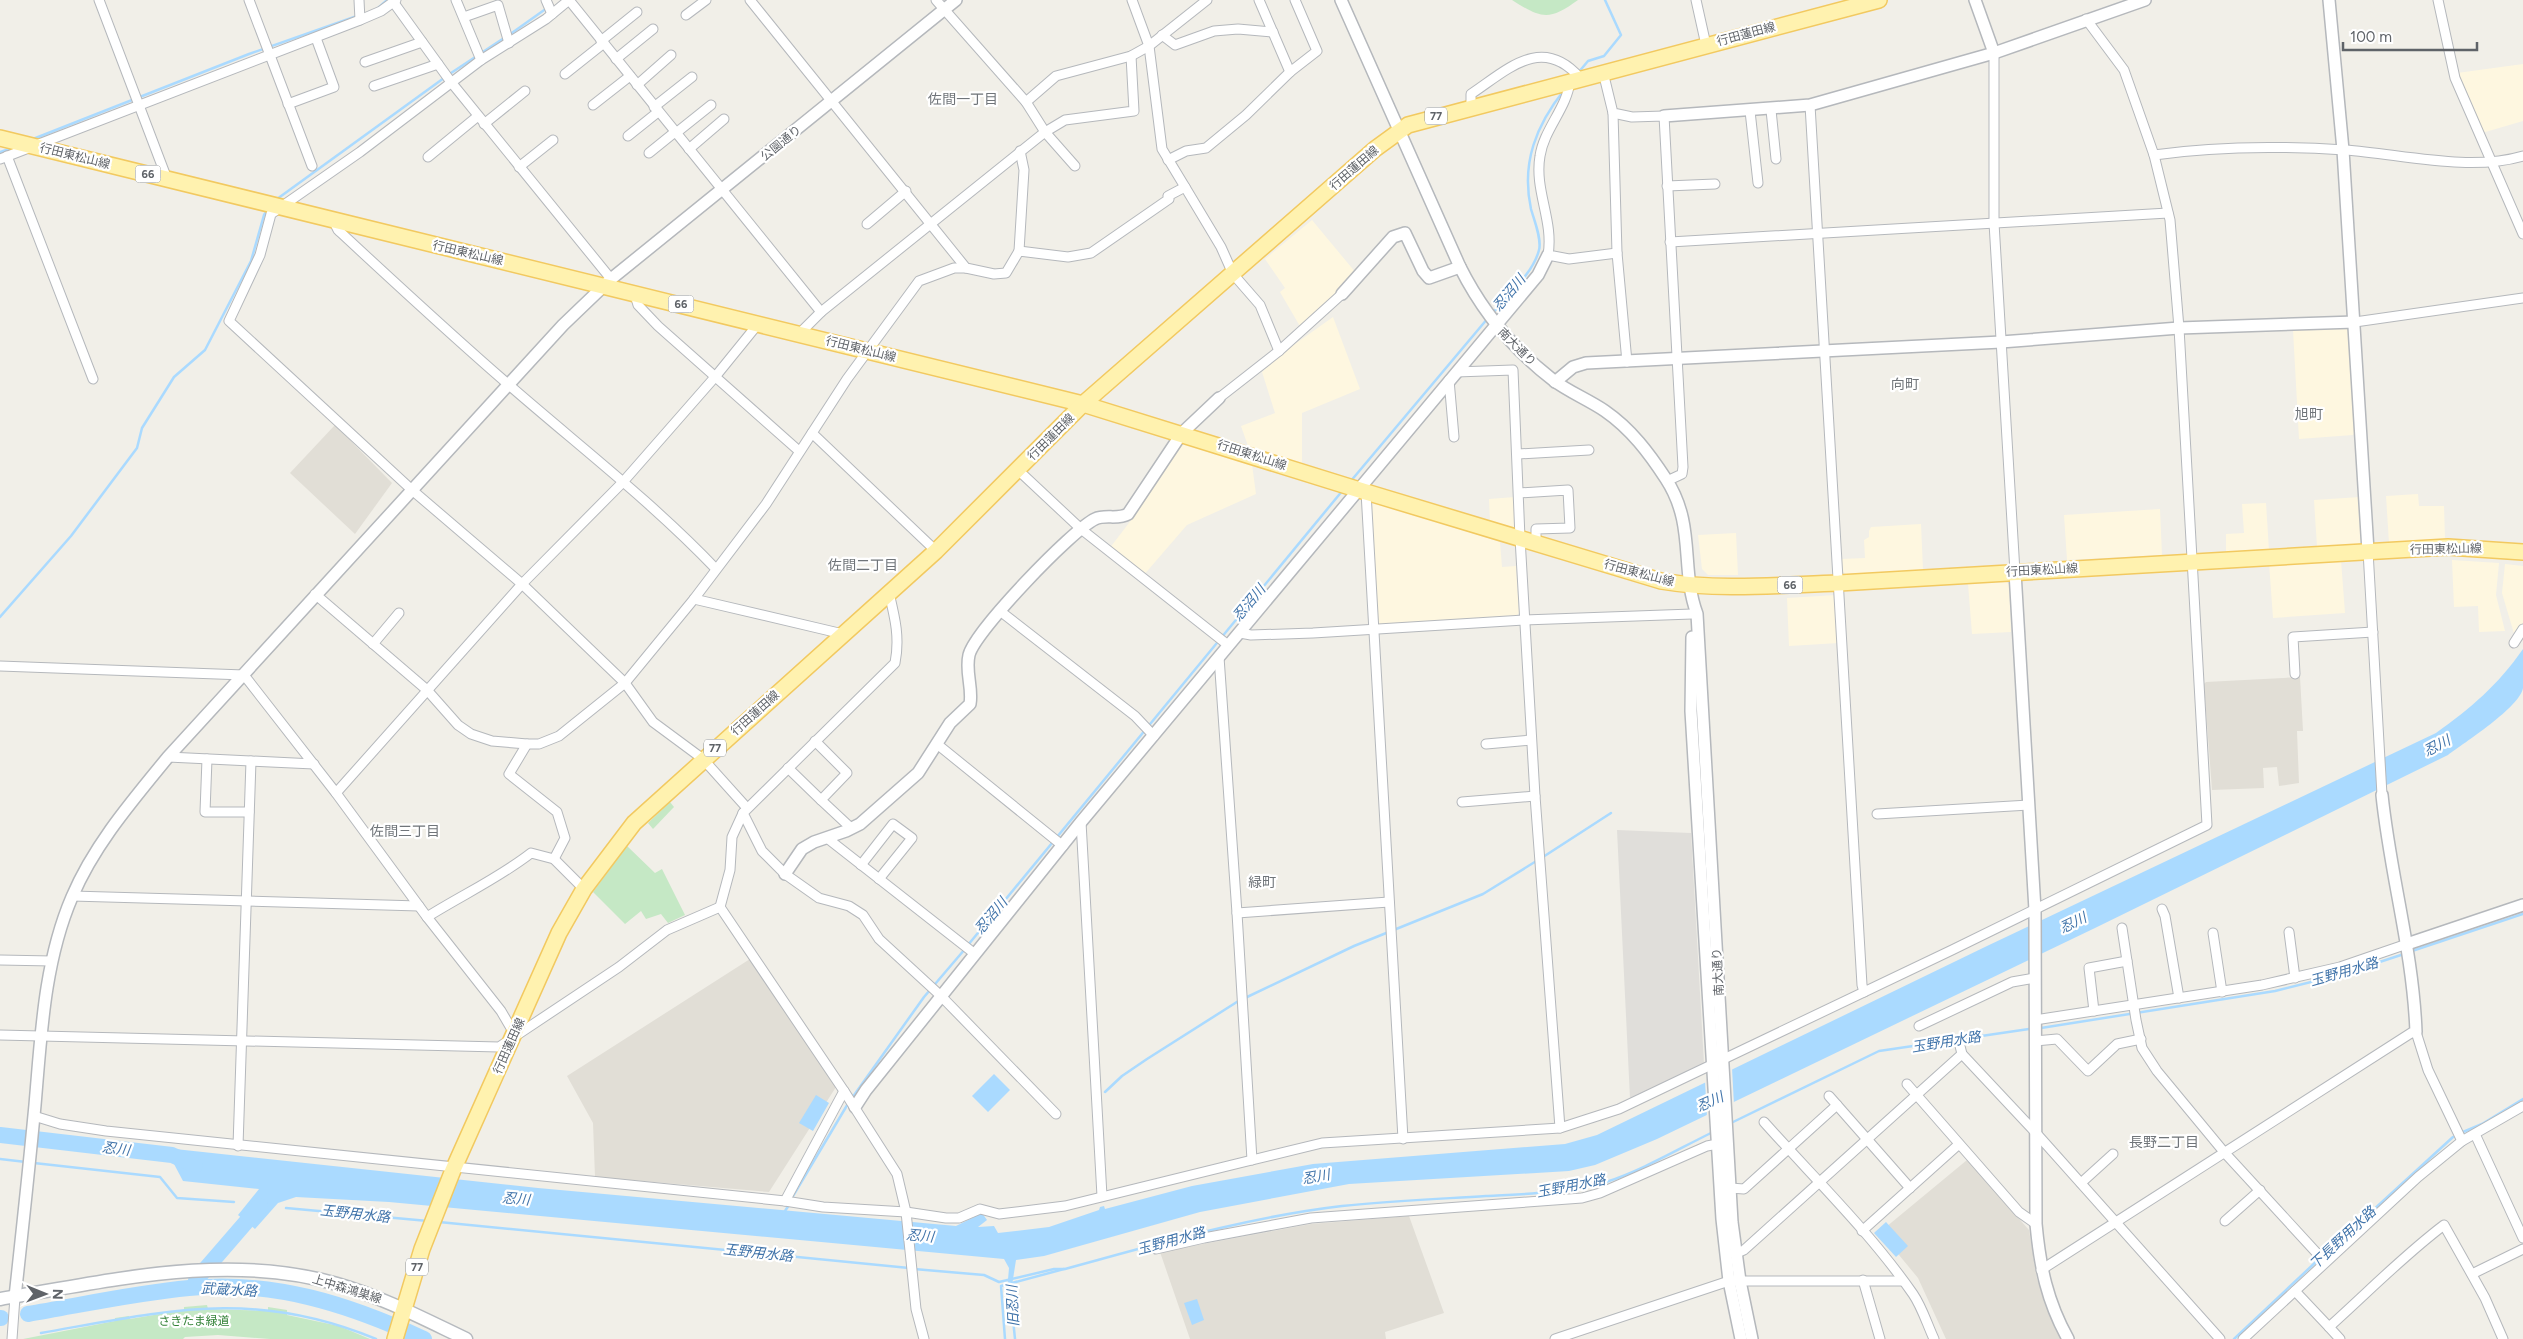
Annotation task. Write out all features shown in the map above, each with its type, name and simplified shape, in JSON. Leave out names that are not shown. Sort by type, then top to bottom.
[{"type":"main road","name":"行田蓮田線","points":[[453,1169],[515,1035],[559,933],[584,889],[634,823],[936,551],[1083,404],[1398,130],[1418,121],[1878,0]]},
{"type":"main road","name":"行田東松山線","points":[[7,140],[333,220],[608,282],[634,292],[758,324],[1083,404],[1661,581],[1692,586],[1748,587],[2455,547],[2523,552]]},
{"type":"main road","name":"77","points":[[395,1338],[433,1219],[453,1169]]},
{"type":"main road","name":"上中森鴻巣線","points":[[15,1302],[186,1271],[221,1269],[280,1272],[323,1280],[358,1291],[402,1314],[466,1339]]},
{"type":"main road","points":[[0,1299],[15,1302]]},
{"type":"street","points":[[99,0],[167,179]]},
{"type":"street","points":[[249,0],[312,166]]},
{"type":"street","points":[[456,0],[481,60]]},
{"type":"street","points":[[546,0],[552,14]]},
{"type":"street","points":[[821,312],[569,0],[552,14],[481,60],[360,152],[274,206],[260,255],[229,322],[412,490],[522,584],[625,683],[654,722],[703,759],[745,811],[762,851],[785,874],[819,898],[850,906],[863,915],[879,939],[941,996],[1056,1114]]},
{"type":"street","points":[[686,15],[706,0]]},
{"type":"street","points":[[750,0],[932,223],[966,268]]},
{"type":"street","points":[[936,0],[1026,102],[1045,132],[1075,166]]},
{"type":"street","name":"公園通り","points":[[15,1302],[41,1036],[52,961],[57,937],[72,896],[110,831],[168,758],[563,325],[608,282],[956,0]]},
{"type":"street","points":[[1132,0],[1149,46],[1162,148],[1221,247],[1233,274],[1260,306],[1279,351]]},
{"type":"street","points":[[1026,102],[1056,76],[1131,56],[1149,46],[1206,0]]},
{"type":"street","points":[[1259,0],[1290,72]]},
{"type":"street","points":[[1168,160],[1186,151],[1206,148],[1246,115],[1290,72],[1318,51],[1295,0]]},
{"type":"street","name":"南大通り","points":[[1341,0],[1460,267],[1480,304],[1495,325],[1528,360],[1556,382],[1606,412],[1630,431],[1667,481],[1684,520],[1693,610],[1698,624],[1722,1121],[1722,1219],[1734,1281],[1740,1339]]},
{"type":"street","points":[[1696,0],[1706,45]]},
{"type":"street","points":[[1975,0],[1994,53],[1994,223],[2035,913],[2036,1224],[2041,1270],[2053,1311],[2068,1339]]},
{"type":"street","points":[[2330,0],[2343,150],[2385,826],[2408,949],[2416,1032],[2428,1070],[2462,1141]]},
{"type":"street","points":[[2438,0],[2455,78],[2523,234]]},
{"type":"street","points":[[93,379],[4,158],[139,104],[316,38],[360,20],[395,1],[451,82],[608,282]]},
{"type":"street","points":[[1613,113],[1632,118],[1771,110],[1810,105],[1994,53],[2138,1]]},
{"type":"street","points":[[359,4],[360,20]]},
{"type":"street","points":[[464,17],[498,5],[509,43]]},
{"type":"street","points":[[565,74],[637,12]]},
{"type":"street","points":[[34,1118],[106,1131],[238,1146],[785,1201],[822,1207],[946,1218],[959,1218],[980,1209],[1000,1214],[1065,1206],[1322,1143],[1560,1128],[1619,1109],[1718,1066],[1864,992],[2035,913],[2207,825],[2179,328],[2168,213],[2154,155],[2124,70],[2086,19]]},
{"type":"street","points":[[616,59],[653,29]]},
{"type":"street","points":[[1162,35],[1175,44],[1214,31],[1238,29],[1273,32]]},
{"type":"street","points":[[288,104],[334,87],[316,38]]},
{"type":"street","points":[[365,62],[422,42]]},
{"type":"street","points":[[637,85],[671,56]]},
{"type":"street","points":[[799,334],[821,312],[1045,132],[1065,120],[1134,111],[1131,56]]},
{"type":"street","points":[[855,1107],[866,1090],[1081,822],[1228,645],[1362,491],[1452,376],[1538,275],[1548,255],[1550,242],[1539,189],[1540,154],[1575,79],[1572,69],[1560,61],[1539,58],[1515,63],[1472,94],[1471,107]]},
{"type":"street","points":[[374,86],[438,64]]},
{"type":"street","points":[[1603,72],[1613,113],[1617,253],[1627,362]]},
{"type":"street","points":[[593,105],[630,76]]},
{"type":"street","points":[[628,136],[692,77]]},
{"type":"street","points":[[484,124],[524,91]]},
{"type":"street","points":[[649,153],[711,105]]},
{"type":"street","points":[[1810,105],[1864,992]]},
{"type":"street","points":[[1771,110],[1776,159]]},
{"type":"street","points":[[1750,111],[1758,183]]},
{"type":"street","points":[[428,157],[478,116]]},
{"type":"street","points":[[1664,116],[1683,468],[1682,474],[1667,481]]},
{"type":"street","points":[[689,149],[724,119]]},
{"type":"street","points":[[519,167],[553,140]]},
{"type":"street","points":[[2154,155],[2264,148],[2343,150],[2437,160],[2500,163],[2523,156]]},
{"type":"street","points":[[316,594],[427,690],[458,725],[471,734],[492,741],[527,744],[539,744],[559,736],[625,683],[694,599],[766,504],[847,378],[919,281],[954,268],[966,268],[994,274],[1006,273],[1019,252],[1024,170],[1020,151]]},
{"type":"street","points":[[1667,186],[1715,184]]},
{"type":"street","points":[[1019,252],[1068,257],[1091,253],[1169,199],[1168,196],[1185,187]]},
{"type":"street","points":[[867,224],[906,191]]},
{"type":"street","points":[[1670,242],[2168,213]]},
{"type":"street","points":[[333,220],[338,230],[508,384],[682,533],[716,569]]},
{"type":"street","points":[[785,874],[802,849],[814,842],[851,828],[918,774],[950,723],[970,704],[969,654],[1000,611],[1028,580],[1081,528],[1096,518],[1122,518],[1128,514],[1182,433],[1219,398],[1279,351],[1342,294],[1393,237],[1405,233],[1423,271],[1429,278],[1460,267]]},
{"type":"street","points":[[1548,255],[1570,259],[1617,253]]},
{"type":"street","points":[[634,292],[638,305],[715,377],[799,451]]},
{"type":"street","points":[[1556,382],[1579,364],[2001,342],[2179,328],[2354,322],[2523,298]]},
{"type":"street","points":[[336,793],[522,584],[623,482],[715,377],[758,324]]},
{"type":"street","points":[[1452,376],[1514,370],[1520,538],[1531,740],[1560,1128]]},
{"type":"street","points":[[1452,376],[1454,437]]},
{"type":"street","points":[[812,434],[936,551]]},
{"type":"street","points":[[1518,454],[1589,450]]},
{"type":"street","points":[[1018,470],[1081,528],[1228,645]]},
{"type":"street","points":[[1519,493],[1568,490],[1570,528],[1536,529],[1536,543]]},
{"type":"street","points":[[1362,491],[1373,630],[1404,1139]]},
{"type":"street","points":[[889,593],[897,627],[898,645],[895,664],[745,811],[732,837],[730,870],[720,907],[855,1107],[897,1174],[907,1214],[916,1309],[924,1339]]},
{"type":"street","points":[[694,599],[844,634]]},
{"type":"street","points":[[1240,632],[1251,635],[1373,630],[1693,610]]},
{"type":"street","points":[[1000,611],[1135,716],[1154,736]]},
{"type":"street","points":[[373,644],[399,613]]},
{"type":"street","points":[[2514,643],[2523,630]]},
{"type":"street","points":[[2295,674],[2294,637],[2373,632]]},
{"type":"street","points":[[1219,657],[1252,1160]]},
{"type":"street","points":[[0,666],[244,675],[336,793],[427,917],[501,1011],[515,1035]]},
{"type":"street","points":[[1486,744],[1531,740]]},
{"type":"street","points":[[815,741],[847,773],[821,800]]},
{"type":"street","points":[[527,744],[509,774],[557,812],[565,838],[554,859]]},
{"type":"street","points":[[937,744],[1063,846]]},
{"type":"street","points":[[168,758],[314,764]]},
{"type":"street","points":[[206,759],[205,812],[249,812]]},
{"type":"street","points":[[238,1146],[251,761]]},
{"type":"street","points":[[788,768],[851,828]]},
{"type":"street","points":[[1462,802],[1535,796]]},
{"type":"street","points":[[1877,814],[2029,805]]},
{"type":"street","points":[[1081,822],[1102,1196]]},
{"type":"street","points":[[861,864],[893,824],[912,838],[879,879]]},
{"type":"street","points":[[827,838],[975,954]]},
{"type":"street","points":[[427,917],[466,892],[507,873],[531,854],[554,859],[584,889]]},
{"type":"street","points":[[72,896],[419,906]]},
{"type":"street","points":[[1237,913],[1389,902]]},
{"type":"street","points":[[2035,1020],[2094,1011],[2135,1010],[2179,998],[2295,978],[2408,949],[2523,905]]},
{"type":"street","points":[[0,1035],[242,1039],[499,1047],[619,967],[667,930],[720,907]]},
{"type":"street","points":[[2162,909],[2179,998]]},
{"type":"street","points":[[2122,928],[2142,1048],[2157,1071],[2224,1152],[2322,1259]]},
{"type":"street","points":[[2289,932],[2295,978]]},
{"type":"street","points":[[2213,933],[2222,992]]},
{"type":"street","points":[[0,960],[52,961]]},
{"type":"street","points":[[2094,1011],[2089,968],[2127,962]]},
{"type":"street","points":[[1919,1026],[2012,982],[2035,978]]},
{"type":"street","points":[[2041,1270],[2405,1035],[2416,1032]]},
{"type":"street","points":[[2035,1041],[2057,1039],[2088,1071],[2117,1044],[2141,1039]]},
{"type":"street","points":[[1735,1254],[1744,1250],[1868,1139],[1961,1050],[2220,1339]]},
{"type":"street","points":[[1907,1084],[1958,1145],[2019,1212],[2036,1224]]},
{"type":"street","points":[[785,1201],[844,1091]]},
{"type":"street","points":[[1829,1096],[1910,1188]]},
{"type":"street","points":[[1730,1188],[1744,1189],[1837,1105]]},
{"type":"street","points":[[2246,1338],[2295,1291],[2322,1259],[2418,1177],[2462,1141],[2523,1106]]},
{"type":"street","points":[[1764,1122],[1862,1231],[1914,1295],[1934,1339]]},
{"type":"street","points":[[2475,1134],[2523,1238]]},
{"type":"street","points":[[1156,1249],[1311,1218],[1582,1198],[1600,1193],[1721,1141]]},
{"type":"street","name":"南大通り","points":[[1721,1141],[1730,1188],[1735,1254],[1734,1281],[1752,1339]]},
{"type":"street","points":[[1862,1231],[1958,1145]]},
{"type":"street","points":[[2081,1183],[2114,1154]]},
{"type":"street","points":[[2225,1221],[2260,1190]]},
{"type":"street","points":[[2329,1327],[2375,1286],[2406,1254],[2444,1225],[2472,1274],[2503,1339]]},
{"type":"street","points":[[2472,1274],[2523,1249]]},
{"type":"street","points":[[1863,1280],[1880,1339]]},
{"type":"street","points":[[1555,1339],[1734,1281],[1903,1281]]},
{"type":"street","points":[[2295,1291],[2340,1339]]},
{"type":"street","points":[[12,1339],[15,1302]]},
{"type":"shaded area","points":[[2523,64],[2523,121],[2482,133],[2457,73]]},
{"type":"shaded area","points":[[1312,220],[1356,273],[1339,293],[1301,328],[1280,292],[1285,288],[1265,259]]},
{"type":"shaded area","points":[[1333,317],[1360,389],[1302,413],[1302,463],[1248,446],[1241,426],[1275,413],[1262,372],[1288,349]]},
{"type":"shaded area","points":[[2347,326],[2349,329],[2356,431],[2353,435],[2299,439],[2293,330]]},
{"type":"shaded area","points":[[335,425],[392,483],[355,534],[290,473]]},
{"type":"shaded area","points":[[1183,443],[1252,464],[1256,494],[1187,525],[1143,576],[1109,549],[1135,515],[1165,466]]},
{"type":"shaded area","points":[[2418,494],[2419,506],[2444,506],[2445,538],[2443,540],[2389,543],[2386,496]]},
{"type":"shaded area","points":[[1515,497],[1516,530],[1490,522],[1489,499]]},
{"type":"shaded area","points":[[2360,497],[2362,541],[2359,545],[2317,547],[2314,500]]},
{"type":"shaded area","points":[[1371,501],[1500,542],[1502,567],[1516,566],[1519,613],[1515,617],[1378,625]]},
{"type":"shaded area","points":[[2266,503],[2269,550],[2226,553],[2226,534],[2244,533],[2242,504]]},
{"type":"shaded area","points":[[2160,509],[2162,555],[2067,560],[2064,515]]},
{"type":"shaded area","points":[[1921,524],[1923,570],[1847,575],[1841,570],[1841,559],[1865,558],[1864,540],[1869,537],[1871,527]]},
{"type":"shaded area","points":[[1736,533],[1738,575],[1708,575],[1702,569],[1698,535]]},
{"type":"shaded area","points":[[2341,560],[2345,613],[2273,618],[2269,563]]},
{"type":"shaded area","points":[[2452,560],[2499,563],[2496,595],[2505,631],[2479,632],[2478,606],[2454,607]]},
{"type":"shaded area","points":[[2505,564],[2523,566],[2523,624],[2515,637],[2502,593]]},
{"type":"shaded area","points":[[2005,581],[2009,584],[2011,632],[1972,634],[1968,584]]},
{"type":"shaded area","points":[[1836,595],[1839,643],[1789,646],[1787,598]]},
{"type":"shaded area","points":[[2300,677],[2303,731],[2297,731],[2299,783],[2279,786],[2277,767],[2263,768],[2264,788],[2212,790],[2204,684],[2206,682]]},
{"type":"shaded area","points":[[1617,830],[1691,833],[1704,1064],[1630,1098]]},
{"type":"shaded area","points":[[750,959],[836,1087],[769,1192],[595,1177],[593,1123],[567,1076]]},
{"type":"shaded area","points":[[1967,1160],[2029,1230],[2037,1279],[2062,1339],[1946,1339],[1918,1278],[1880,1232]]},
{"type":"shaded area","points":[[1409,1216],[1444,1313],[1385,1332],[1386,1339],[1190,1339],[1160,1252],[1311,1224]]},
{"type":"green space","points":[[1512,0],[1578,0],[1560,12],[1545,15],[1531,11]]},
{"type":"green space","points":[[670,802],[674,807],[653,829],[648,823]]},
{"type":"green space","points":[[627,846],[655,873],[662,869],[685,915],[668,923],[661,914],[646,919],[641,911],[625,924],[593,892]]},
{"type":"green space","name":"さきたま緑道","points":[[207,1305],[208,1309],[268,1311],[268,1307],[287,1310],[287,1315],[339,1326],[370,1339],[270,1339],[218,1335],[185,1337],[183,1339],[23,1339],[115,1321],[115,1318],[129,1316],[130,1319],[184,1310],[184,1307]]},
{"type":"water","points":[[2523,649],[2523,688],[2520,696],[2478,734],[2448,755],[1657,1139],[1595,1165],[1569,1171],[1349,1184],[1200,1212],[1044,1256],[1016,1260],[1011,1292],[1007,1291],[1009,1268],[1004,1259],[389,1202],[296,1197],[278,1203],[255,1229],[238,1215],[259,1189],[183,1181],[174,1164],[175,1149],[538,1188],[956,1226],[982,1213],[987,1220],[978,1227],[994,1226],[998,1233],[1049,1227],[1099,1210],[1100,1207],[1104,1206],[1105,1209],[1192,1186],[1313,1164],[1565,1144],[1597,1135],[1987,946],[2436,733],[2494,685]]},
{"type":"water","points":[[994,1074],[1010,1090],[988,1112],[972,1096]]},
{"type":"water","points":[[816,1095],[829,1103],[813,1131],[799,1123]]},
{"type":"water","points":[[1886,1222],[1908,1246],[1896,1257],[1874,1233]]},
{"type":"water","points":[[1197,1299],[1204,1320],[1192,1325],[1184,1303]]},
{"type":"pier","points":[[1732,1068],[1734,1105],[1707,1118],[1705,1081]]},
{"type":"waterway","points":[[377,9],[387,0]]},
{"type":"waterway","name":"忍沼川","points":[[1578,73],[1588,61],[1604,56],[1621,35],[1605,0]]},
{"type":"waterway","points":[[509,35],[547,8]]},
{"type":"waterway","points":[[33,139],[249,54],[357,16]]},
{"type":"waterway","points":[[448,75],[504,38]]},
{"type":"waterway","points":[[277,199],[444,78]]},
{"type":"waterway","name":"忍沼川","points":[[1492,314],[1525,276],[1536,259],[1539,250],[1539,235],[1528,192],[1530,160],[1533,145],[1546,116],[1565,89]]},
{"type":"waterway","points":[[0,152],[12,148]]},
{"type":"waterway","points":[[0,617],[71,536],[137,448],[142,428],[174,377],[205,350],[251,261],[264,215],[268,209]]},
{"type":"waterway","name":"忍沼川","points":[[1350,482],[1488,318]]},
{"type":"waterway","name":"忍沼川","points":[[968,945],[1343,490]]},
{"type":"waterway","points":[[1543,857],[1611,813]]},
{"type":"waterway","points":[[1245,998],[1354,946],[1483,894],[1538,860]]},
{"type":"waterway","name":"玉野用水路","points":[[2412,951],[2523,914]]},
{"type":"waterway","name":"忍沼川","points":[[852,1098],[924,997],[965,949]]},
{"type":"waterway","name":"玉野用水路","points":[[2041,1028],[2275,991],[2343,974],[2404,954]]},
{"type":"waterway","points":[[1105,1092],[1122,1076],[1240,1000]]},
{"type":"waterway","name":"玉野用水路","points":[[1729,1124],[1879,1051],[2029,1029]]},
{"type":"waterway","name":"下長野用水路","points":[[2463,1132],[2482,1124],[2523,1099]]},
{"type":"waterway","name":"忍沼川","points":[[793,1196],[849,1102]]},
{"type":"waterway","name":"玉野用水路","points":[[914,1269],[984,1275],[999,1282],[1054,1269],[1065,1269],[1237,1224],[1307,1211],[1378,1203],[1531,1194],[1576,1189],[1606,1182],[1633,1172],[1713,1132]]},
{"type":"waterway","name":"忍川","points":[[0,1135],[172,1155],[195,1165]]},
{"type":"waterway","name":"下長野用水路","points":[[2323,1256],[2453,1137]]},
{"type":"waterway","name":"玉野用水路","points":[[0,1159],[26,1162]]},
{"type":"waterway","name":"玉野用水路","points":[[34,1163],[160,1177],[177,1198],[234,1202]]},
{"type":"waterway","name":"忍沼川","points":[[783,1214],[789,1205]]},
{"type":"waterway","points":[[196,1280],[260,1206]]},
{"type":"waterway","name":"玉野用水路","points":[[286,1208],[428,1221]]},
{"type":"waterway","name":"玉野用水路","points":[[439,1222],[909,1268]]},
{"type":"waterway","name":"下長野用水路","points":[[2234,1339],[2319,1259]]},
{"type":"waterway","points":[[1005,1339],[1001,1286],[1064,1269]]},
{"type":"waterway","name":"武蔵水路","points":[[28,1314],[169,1290],[220,1286],[281,1291],[310,1297],[367,1315],[424,1339]]},
{"type":"waterway","name":"旧忍川","points":[[1010,1290],[1015,1339]]},
{"type":"waterway","points":[[41,1333],[129,1317],[169,1312],[249,1309],[289,1313],[331,1323],[376,1339]]},
{"type":"district","name":"佐間一丁目","points":[[963,99]]},
{"type":"district","name":"向町","points":[[1905,384]]},
{"type":"district","name":"旭町","points":[[2309,414]]},
{"type":"district","name":"佐間二丁目","points":[[863,565]]},
{"type":"district","name":"佐間三丁目","points":[[405,831]]},
{"type":"district","name":"緑町","points":[[1262,882]]},
{"type":"district","name":"長野二丁目","points":[[2164,1142]]}]
